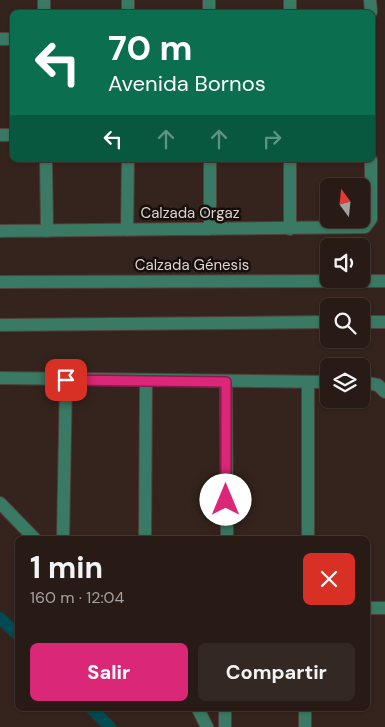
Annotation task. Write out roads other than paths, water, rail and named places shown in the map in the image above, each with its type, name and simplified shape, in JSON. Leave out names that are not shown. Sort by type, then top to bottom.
[{"type":"street","points":[[46,162],[47,230]]},
{"type":"street","points":[[128,162],[128,230]]},
{"type":"street","points":[[210,162],[210,229]]},
{"type":"street","points":[[290,162],[290,229]]},
{"type":"street","name":"Calzada Orgaz","points":[[0,231],[365,227],[370,222],[371,214],[371,162]]},
{"type":"street","name":"Calzada Génesis","points":[[0,282],[385,281]]},
{"type":"street","points":[[0,325],[320,322]]},
{"type":"street","points":[[370,322],[385,322]]},
{"type":"street","points":[[0,378],[320,382]]},
{"type":"street","points":[[63,536],[66,380]]},
{"type":"street","points":[[145,536],[146,381]]},
{"type":"street","points":[[226,382],[227,536]]},
{"type":"street","points":[[308,382],[308,536]]},
{"type":"street","points":[[370,384],[378,385],[385,392]]},
{"type":"street","points":[[0,502],[32,536]]},
{"type":"street","points":[[370,608],[385,608]]},
{"type":"street","points":[[199,711],[207,727]]},
{"type":"street","points":[[225,711],[225,727]]},
{"type":"street","points":[[305,711],[305,727]]},
{"type":"waterway","points":[[0,618],[15,632]]},
{"type":"waterway","points":[[94,711],[110,727]]}]
